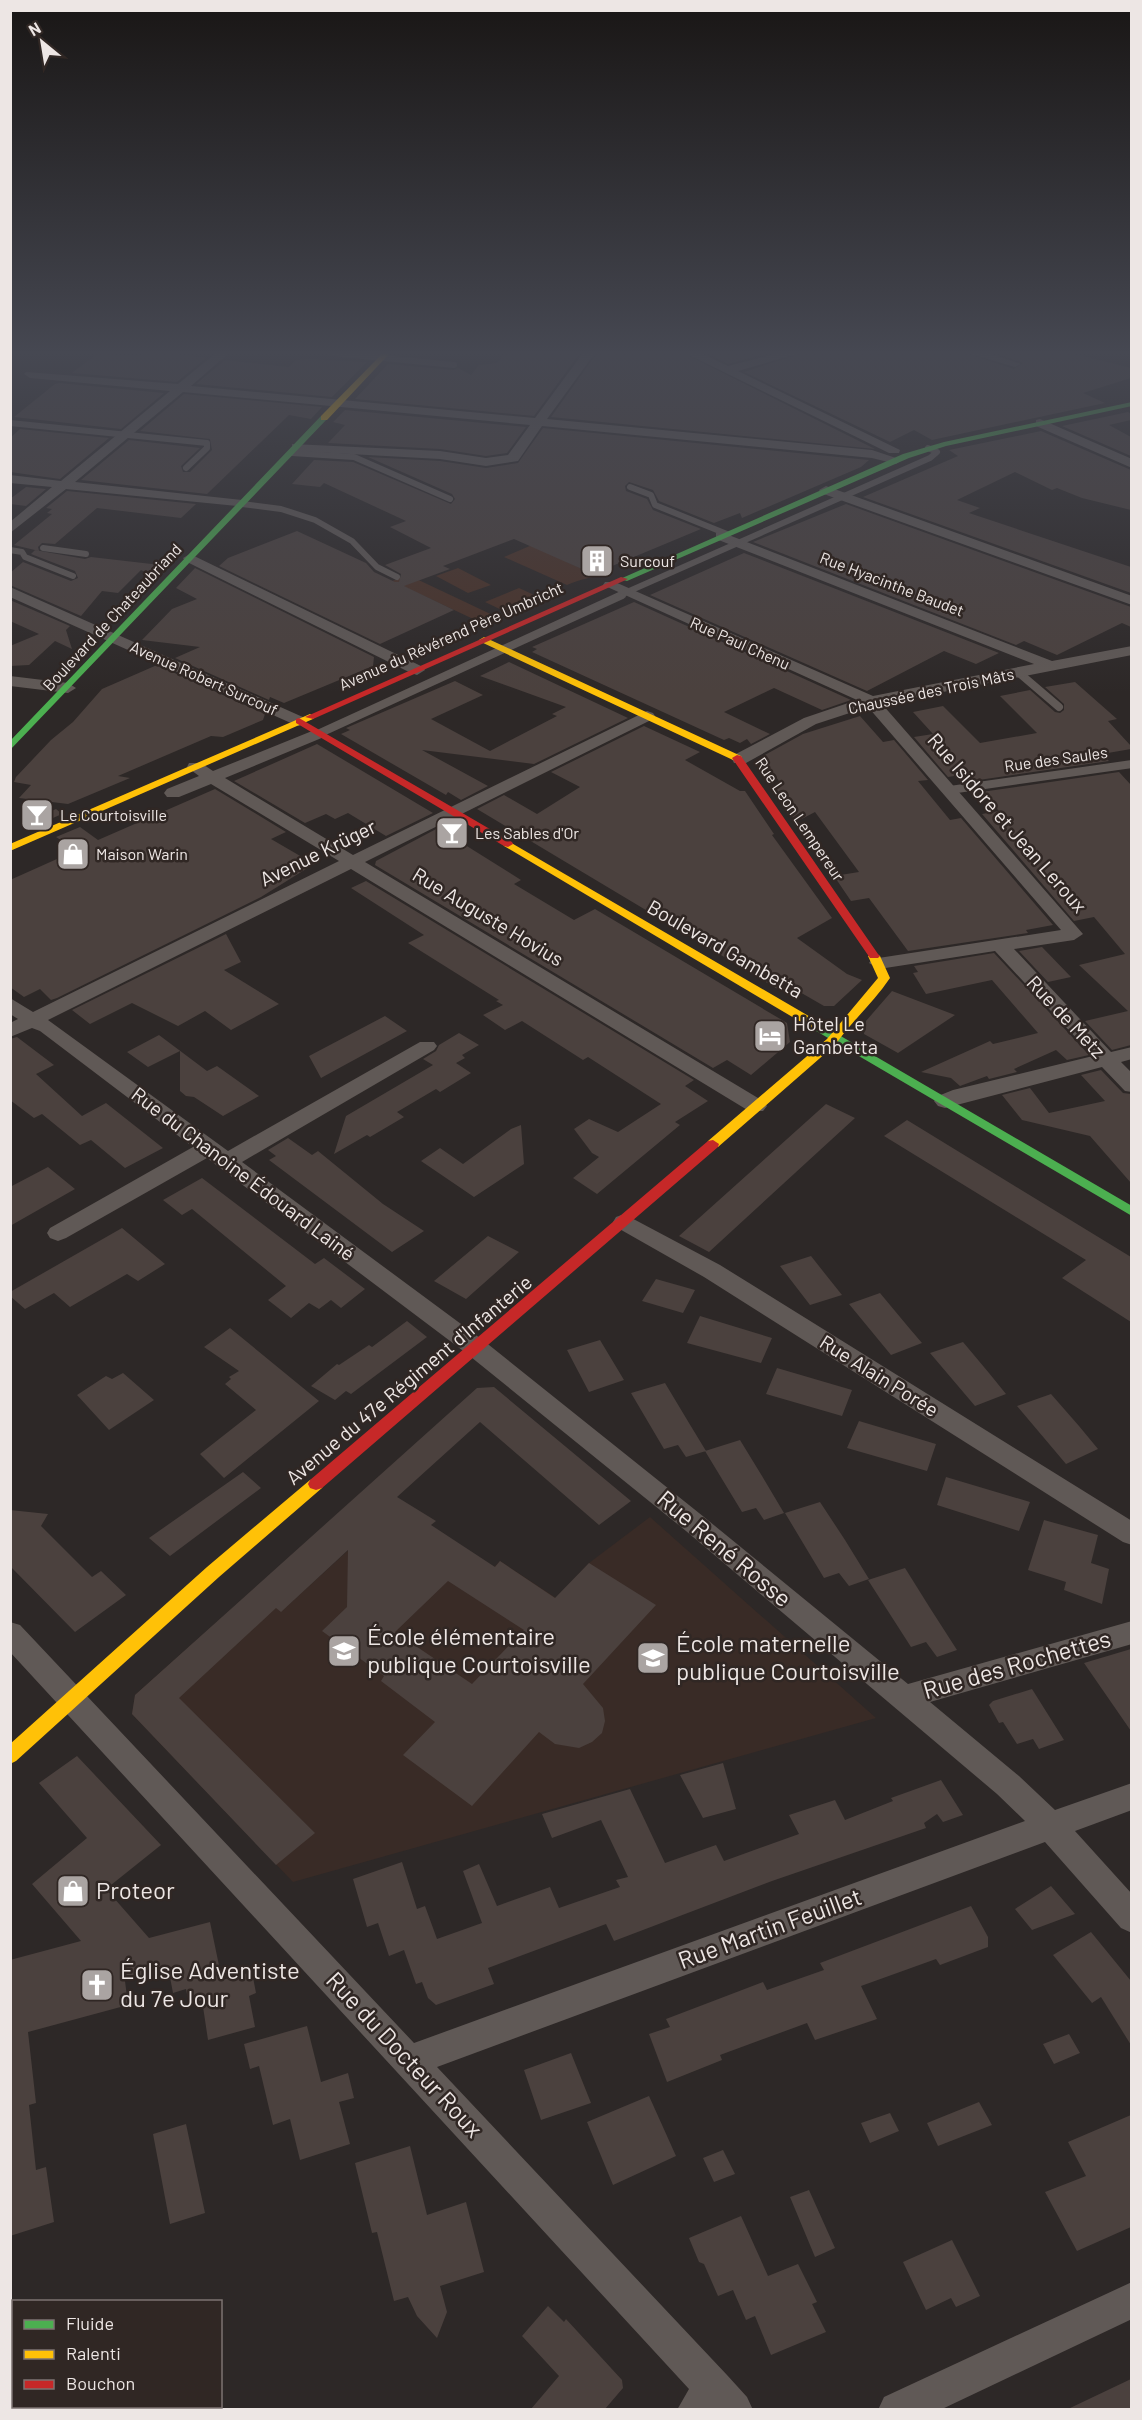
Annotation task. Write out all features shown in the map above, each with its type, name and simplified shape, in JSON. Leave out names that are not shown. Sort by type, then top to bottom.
[{"type":"main road","name":"Boulevard de Chateaubriand","points":[[10,747],[279,466]]},
{"type":"main road","name":"Avenue du Révérend Père Umbricht","points":[[10,848],[610,585],[729,537],[826,490],[882,466]]},
{"type":"main road","name":"Rue Leon Lempereur","points":[[484,640],[740,759],[742,766],[879,963]]},
{"type":"main road","name":"Boulevard Gambetta","points":[[299,721],[1131,1212]]},
{"type":"main road","points":[[834,1036],[877,993],[884,978],[879,963]]},
{"type":"main road","name":"Avenue du 47e Régiment d'Infanterie","points":[[10,1756],[213,1572],[475,1347],[498,1331],[831,1042],[834,1036]]},
{"type":"street","points":[[10,528],[86,466]]},
{"type":"street","points":[[10,479],[243,504]]},
{"type":"street","points":[[826,490],[1131,601]]},
{"type":"street","name":"Rue Hyacinthe Baudet","points":[[729,537],[1049,665]]},
{"type":"street","points":[[190,558],[417,670]]},
{"type":"street","name":"Rue Paul Chenu","points":[[610,585],[871,701]]},
{"type":"street","name":"Avenue Robert Surcouf","points":[[10,591],[299,721]]},
{"type":"street","name":"Chaussée des Trois Mâts","points":[[740,759],[810,721],[871,701],[1131,650]]},
{"type":"street","points":[[10,681],[68,688]]},
{"type":"street","name":"Rue Isidore et Jean Leroux","points":[[871,701],[1074,934],[879,963]]},
{"type":"street","name":"Avenue Krüger","points":[[10,1031],[647,716]]},
{"type":"street","points":[[173,793],[318,734]]},
{"type":"street","name":"Rue Auguste Hovius","points":[[195,767],[756,1106]]},
{"type":"street","name":"Rue de Metz","points":[[1001,946],[1131,1086]]},
{"type":"street","name":"Rue du Chanoine Édouard Lainé","points":[[10,1004],[32,1020],[47,1027],[475,1347]]},
{"type":"street","points":[[226,1162],[427,1046]]},
{"type":"street","points":[[945,1101],[960,1095],[1131,1053]]},
{"type":"street","points":[[58,1233],[208,1148]]},
{"type":"street","name":"Rue Alain Porée","points":[[624,1222],[712,1271],[1131,1534]]},
{"type":"street","name":"Rue René Rosse","points":[[475,1347],[695,1524],[1008,1785],[1051,1826],[1131,1918]]},
{"type":"street","name":"Rue des Rochettes","points":[[903,1698],[1131,1632]]},
{"type":"street","name":"Rue du Docteur Roux","points":[[10,1633],[409,2061],[715,2402]]},
{"type":"street","name":"Rue Martin Feuillet","points":[[409,2061],[1131,1796]]},
{"type":"street","points":[[897,2409],[1131,2300]]},
{"type":"lane","points":[[373,466],[450,499]]},
{"type":"lane","points":[[318,734],[625,592],[729,537],[842,496],[912,466]]},
{"type":"lane","points":[[630,487],[651,495],[654,505],[729,537]]},
{"type":"lane","points":[[243,504],[281,509],[315,520],[352,542],[377,567],[397,576]]},
{"type":"lane","points":[[12,547],[22,552],[25,557],[73,576]]},
{"type":"lane","points":[[43,548],[86,554]]},
{"type":"lane","points":[[1018,672],[1059,707]]},
{"type":"lane","name":"Rue des Saules","points":[[950,790],[1131,764]]},
{"type":"shaded area","points":[[539,542],[567,562],[593,574],[603,570],[607,572],[567,585],[504,557]]},
{"type":"shaded area","points":[[458,568],[491,585],[468,593],[436,576]]},
{"type":"shaded area","points":[[408,575],[499,618],[484,624],[392,581]]},
{"type":"shaded area","points":[[519,588],[543,599],[508,613],[485,602]]},
{"type":"shaded area","points":[[650,1517],[876,1718],[293,1882],[132,1714],[135,1695],[257,1586],[286,1607],[354,1545],[494,1567],[500,1561],[556,1598],[589,1563]]},
{"type":"building","points":[[10,466],[76,466],[60,479],[10,472]]},
{"type":"building","points":[[98,466],[181,466],[183,472],[190,472],[196,466],[236,466],[207,494],[81,480]]},
{"type":"building","points":[[309,466],[362,466],[451,504],[455,499],[452,494],[388,466],[486,468],[499,466],[862,466],[742,518],[740,513],[714,523],[659,501],[653,490],[629,482],[625,486],[626,491],[647,499],[653,510],[701,529],[593,574],[514,539],[443,566],[450,569],[404,586],[454,610],[380,644],[219,566],[228,558],[297,531],[366,563],[374,572],[399,582],[401,574],[385,565],[431,548],[390,527],[406,521],[324,483],[320,487],[292,484]]},
{"type":"building","points":[[935,466],[1122,466],[1131,470],[1131,510],[1082,498],[1057,488],[1052,490],[1015,472],[957,500],[980,508],[969,513],[1131,567],[1131,593],[863,497]]},
{"type":"building","points":[[26,487],[46,489],[26,506],[10,504],[10,499]]},
{"type":"building","points":[[67,491],[196,504],[181,518],[97,508],[55,544],[42,543],[38,547],[39,551],[14,545],[52,514],[47,513],[52,509],[46,508]]},
{"type":"building","points":[[846,504],[1131,607],[1131,627],[1122,623],[1057,655],[1024,641],[1016,645],[753,542]]},
{"type":"building","points":[[35,550],[85,559],[91,557],[169,566],[157,578],[141,570],[118,593],[102,591],[81,616],[10,585],[10,573],[23,562],[71,581],[78,578],[75,571],[31,554]]},
{"type":"building","points":[[744,553],[999,653],[976,664],[944,651],[867,691],[650,595]]},
{"type":"building","points":[[195,568],[374,657],[373,666],[284,703],[270,697],[269,700],[175,658],[200,647],[142,640],[172,609],[197,599],[176,588]]},
{"type":"building","points":[[10,600],[70,626],[66,630],[72,649],[55,641],[29,665],[10,666],[10,646],[39,634],[10,621]]},
{"type":"building","points":[[634,602],[851,700],[822,710],[774,688],[724,712],[770,734],[751,744],[747,739],[740,743],[729,738],[724,740],[532,652],[537,649],[532,647]]},
{"type":"building","points":[[509,662],[628,718],[534,764],[422,750],[488,786],[461,800],[448,792],[446,795],[341,734],[350,730],[346,728],[455,681],[483,695],[431,719],[490,751],[557,716],[552,714],[566,707],[480,676]]},
{"type":"building","points":[[157,665],[265,714],[263,720],[223,737],[211,736],[118,776],[130,778],[68,804],[19,798],[31,785],[14,782],[16,777],[51,740],[73,722],[102,689]]},
{"type":"building","points":[[1075,682],[1117,719],[1108,721],[1131,746],[1131,749],[1102,754],[1109,761],[972,781],[966,774],[948,777],[914,737],[933,734],[913,712],[943,706],[980,743],[1037,733],[1000,696],[1030,690],[1055,712],[1060,713],[1064,710],[1064,704],[1045,687]]},
{"type":"building","points":[[860,716],[883,742],[894,740],[928,780],[918,781],[950,820],[961,818],[1053,925],[1026,930],[1028,933],[908,951],[869,898],[851,901],[834,876],[859,872],[815,812],[796,822],[771,787],[782,785],[761,757],[803,734]]},
{"type":"building","points":[[644,726],[700,752],[685,760],[740,791],[745,791],[774,834],[772,835],[832,918],[797,938],[847,974],[862,980],[834,1006],[824,1006],[779,980],[781,991],[477,809],[504,795],[537,814],[580,787],[551,772]]},
{"type":"building","points":[[317,744],[433,813],[386,836],[348,813],[335,819],[326,814],[305,823],[234,781]]},
{"type":"building","points":[[1119,772],[1131,785],[1131,1045],[1112,1050],[1085,1021],[1128,1011],[1079,965],[1125,954],[1094,917],[1074,921],[982,814],[999,811],[981,792]]},
{"type":"building","points":[[215,789],[286,832],[271,839],[314,864],[261,897],[57,998],[51,1000],[40,989],[24,997],[10,987],[10,880],[77,850],[56,837],[80,827],[98,840]]},
{"type":"building","points":[[56,809],[62,814],[37,825],[29,821]]},
{"type":"building","points":[[438,828],[521,880],[514,884],[574,920],[595,909],[787,1023],[790,1042],[751,1075],[727,1060],[713,1068],[375,865],[376,861]]},
{"type":"building","points":[[366,881],[694,1080],[685,1086],[708,1101],[675,1122],[680,1125],[597,1194],[573,1178],[599,1157],[592,1153],[574,1129],[589,1119],[618,1132],[661,1104],[588,1057],[583,1060],[522,1021],[505,1030],[483,1015],[503,1005],[496,1001],[499,1000],[408,943],[424,935],[351,888]]},
{"type":"building","points":[[226,934],[241,962],[224,970],[279,1004],[231,1030],[205,1011],[178,1026],[132,1003],[90,1024],[72,1010]]},
{"type":"building","points":[[1042,947],[1071,977],[1048,982],[1019,951]]},
{"type":"building","points":[[994,953],[1089,1055],[1067,1060],[1056,1050],[1014,1069],[1017,1072],[989,1079],[987,1076],[960,1086],[951,1078],[921,1072],[990,1041],[993,1044],[1038,1033],[992,980],[926,994],[913,973],[918,972],[914,966]]},
{"type":"building","points":[[892,991],[955,1015],[898,1053],[864,1034],[866,1021]]},
{"type":"building","points":[[385,1016],[407,1031],[321,1078],[309,1056]]},
{"type":"building","points":[[459,1033],[479,1045],[462,1055],[465,1058],[456,1063],[471,1073],[440,1092],[436,1089],[397,1112],[404,1117],[334,1154],[346,1116],[433,1065],[423,1059],[436,1051],[439,1045]]},
{"type":"building","points":[[159,1035],[207,1071],[217,1066],[259,1096],[223,1116],[194,1097],[186,1096],[180,1091],[180,1051],[148,1067],[127,1052]]},
{"type":"building","points":[[17,1037],[54,1065],[36,1074],[82,1116],[106,1103],[163,1148],[125,1168],[91,1140],[80,1145],[42,1114],[34,1118],[10,1100],[10,1039]]},
{"type":"building","points":[[1101,1070],[1123,1093],[1131,1094],[1131,1183],[1090,1136],[1022,1120],[1002,1095],[1030,1088],[1049,1113],[1105,1101],[1081,1075]]},
{"type":"building","points":[[826,1104],[855,1118],[709,1252],[679,1236]]},
{"type":"building","points":[[907,1120],[1131,1257],[1131,1322],[1062,1278],[1086,1260],[884,1136]]},
{"type":"building","points":[[521,1125],[524,1164],[474,1197],[421,1161],[440,1148],[463,1164],[511,1129]]},
{"type":"building","points":[[288,1138],[312,1155],[318,1151],[383,1204],[424,1231],[392,1252],[269,1160],[276,1156],[268,1150]]},
{"type":"building","points":[[48,1167],[75,1189],[10,1226],[10,1187]]},
{"type":"building","points":[[202,1178],[315,1264],[324,1258],[365,1289],[341,1308],[331,1300],[319,1309],[309,1303],[291,1318],[268,1300],[286,1286],[192,1209],[182,1215],[163,1200]]},
{"type":"building","points":[[122,1228],[165,1264],[138,1281],[127,1274],[70,1307],[54,1293],[25,1309],[10,1296],[10,1292]]},
{"type":"building","points":[[488,1236],[519,1252],[466,1299],[434,1281]]},
{"type":"building","points":[[811,1256],[842,1295],[810,1305],[780,1266]]},
{"type":"building","points":[[656,1279],[695,1290],[683,1313],[642,1301]]},
{"type":"building","points":[[880,1293],[922,1343],[891,1355],[849,1304]]},
{"type":"building","points":[[700,1316],[772,1338],[761,1363],[687,1343]]},
{"type":"building","points":[[407,1321],[427,1337],[351,1394],[346,1391],[335,1400],[311,1386],[337,1364],[339,1365],[369,1345],[372,1347]]},
{"type":"building","points":[[230,1328],[319,1401],[224,1478],[200,1454],[256,1410],[225,1384],[231,1379],[229,1377],[239,1371],[204,1347]]},
{"type":"building","points":[[600,1340],[624,1380],[589,1392],[567,1350]]},
{"type":"building","points":[[963,1342],[1006,1394],[975,1406],[930,1353]]},
{"type":"building","points":[[777,1368],[852,1390],[842,1416],[766,1394]]},
{"type":"building","points":[[123,1373],[154,1400],[109,1430],[77,1395],[106,1376],[112,1379]]},
{"type":"building","points":[[665,1383],[706,1451],[686,1457],[678,1445],[664,1449],[631,1393]]},
{"type":"building","points":[[494,1387],[631,1501],[599,1525],[480,1422],[397,1497],[436,1521],[431,1525],[495,1567],[500,1561],[555,1598],[589,1563],[656,1605],[583,1684],[603,1708],[605,1721],[602,1733],[592,1742],[579,1748],[555,1744],[539,1732],[472,1806],[403,1755],[435,1722],[381,1681],[384,1676],[322,1631],[347,1607],[348,1550],[281,1612],[276,1608],[179,1698],[315,1833],[276,1865],[132,1714],[135,1695],[477,1388]],"holes":[[[448,1581],[524,1630],[472,1684],[395,1632]]]},
{"type":"building","points":[[1051,1394],[1098,1449],[1066,1464],[1017,1406]]},
{"type":"building","points":[[859,1421],[936,1444],[927,1471],[847,1448]]},
{"type":"building","points":[[740,1440],[784,1513],[764,1520],[756,1508],[742,1512],[705,1451]]},
{"type":"building","points":[[243,1472],[261,1488],[170,1556],[149,1538]]},
{"type":"building","points":[[946,1477],[1030,1502],[1019,1531],[937,1505]]},
{"type":"building","points":[[820,1502],[869,1579],[849,1586],[839,1573],[824,1578],[785,1513]]},
{"type":"building","points":[[10,1510],[48,1514],[41,1526],[92,1577],[101,1571],[126,1595],[75,1632],[10,1566]]},
{"type":"building","points":[[1044,1520],[1098,1535],[1091,1563],[1109,1569],[1102,1604],[1064,1590],[1066,1582],[1028,1570]]},
{"type":"building","points":[[905,1568],[957,1650],[937,1657],[926,1642],[911,1647],[868,1580]]},
{"type":"building","points":[[1131,1649],[1131,1731],[1084,1663]]},
{"type":"building","points":[[1032,1689],[1064,1740],[1039,1749],[1033,1739],[1017,1744],[1003,1722],[999,1723],[989,1705],[993,1701]]},
{"type":"building","points":[[77,1756],[161,1845],[106,1889],[149,1938],[210,1922],[222,1980],[252,1972],[256,1993],[249,1996],[255,2027],[208,2040],[202,2000],[189,2004],[186,1989],[173,1993],[169,1972],[125,1981],[128,2005],[28,2032],[36,2103],[29,2105],[36,2170],[46,2167],[54,2222],[10,2236],[10,1960],[81,1941],[32,1884],[87,1838],[39,1783]]},
{"type":"building","points":[[723,1763],[736,1809],[703,1818],[680,1775]]},
{"type":"building","points":[[941,1780],[963,1815],[943,1822],[937,1814],[924,1823],[926,1828],[772,1881],[614,1941],[606,1924],[488,1968],[494,1984],[436,2005],[428,1998],[422,1982],[416,1984],[404,1950],[389,1956],[378,1923],[367,1927],[353,1879],[402,1862],[417,1909],[425,1906],[437,1939],[482,1923],[463,1871],[479,1864],[497,1906],[550,1887],[559,1908],[620,1887],[616,1880],[628,1877],[601,1820],[552,1838],[542,1814],[630,1789],[665,1863],[716,1845],[724,1861],[799,1834],[789,1815],[835,1800],[845,1820],[893,1801],[891,1798]]},
{"type":"building","points":[[1051,1886],[1075,1914],[1032,1930],[1015,1909]]},
{"type":"building","points":[[971,1906],[988,1937],[988,1947],[940,1965],[936,1959],[861,1986],[877,2019],[815,2040],[807,2023],[720,2055],[722,2060],[667,2082],[649,2034],[670,2027],[666,2019],[763,1982],[767,1990],[824,1970],[820,1963]]},
{"type":"building","points":[[1091,1932],[1131,1981],[1131,2045],[1101,1997],[1092,2003],[1053,1955]]},
{"type":"building","points":[[307,2026],[321,2082],[348,2073],[354,2098],[339,2102],[350,2144],[300,2160],[290,2119],[273,2125],[259,2066],[250,2069],[244,2044]]},
{"type":"building","points":[[1069,2034],[1080,2053],[1054,2064],[1043,2044]]},
{"type":"building","points":[[571,2053],[591,2103],[541,2120],[524,2070]]},
{"type":"building","points":[[649,2096],[676,2156],[613,2185],[587,2122]]},
{"type":"building","points":[[979,2102],[992,2125],[938,2146],[927,2123]]},
{"type":"building","points":[[890,2113],[899,2131],[870,2143],[861,2123]]},
{"type":"building","points":[[1131,2115],[1131,2227],[1077,2251],[1045,2192],[1086,2176],[1068,2142]]},
{"type":"building","points":[[186,2124],[205,2213],[170,2224],[153,2134]]},
{"type":"building","points":[[410,2146],[427,2215],[466,2202],[484,2272],[440,2286],[447,2312],[437,2338],[417,2316],[408,2297],[394,2301],[377,2232],[372,2233],[355,2163]]},
{"type":"building","points":[[723,2150],[735,2174],[714,2182],[703,2158]]},
{"type":"building","points":[[809,2190],[835,2248],[815,2257],[790,2197]]},
{"type":"building","points":[[741,2216],[768,2276],[798,2264],[817,2302],[812,2304],[826,2332],[771,2355],[755,2316],[746,2320],[733,2290],[718,2296],[689,2238]]},
{"type":"building","points":[[952,2240],[980,2296],[956,2307],[951,2298],[926,2310],[903,2262]]},
{"type":"building","points":[[548,2306],[564,2322],[566,2319],[622,2380],[623,2388],[605,2409],[531,2409],[559,2376],[522,2336]]},
{"type":"building","points":[[1131,2379],[1131,2409],[1068,2409]]},
{"type":"traffic: fast","points":[[10,747],[278,466]]},
{"type":"traffic: fast","points":[[624,579],[883,466]]},
{"type":"traffic: fast","points":[[815,1025],[1132,1212]]},
{"type":"traffic: slow","points":[[484,640],[737,758]]},
{"type":"traffic: slow","points":[[10,848],[310,717]]},
{"type":"traffic: slow","points":[[508,844],[815,1025]]},
{"type":"traffic: slow","points":[[713,1144],[831,1042],[843,1025],[872,995],[884,978],[874,956]]},
{"type":"traffic: slow","points":[[10,1756],[213,1572],[316,1484]]},
{"type":"traffic: jam","points":[[310,717],[624,579]]},
{"type":"traffic: jam","points":[[299,721],[508,844]]},
{"type":"traffic: jam","points":[[737,758],[874,956]]},
{"type":"traffic: jam","points":[[316,1484],[713,1144]]},
{"type":"place","name":"Surcouf","points":[[597,561]]},
{"type":"place","name":"Le Courtoisville","points":[[37,815]]},
{"type":"place","name":"Les Sables d'Or","points":[[452,833]]},
{"type":"place","name":"Maison Warin","points":[[73,854]]},
{"type":"place","name":"Hôtel Le Gambetta","points":[[770,1036]]},
{"type":"place","name":"École élémentaire publique Courtoisville","points":[[344,1651]]},
{"type":"place","name":"École maternelle publique Courtoisville","points":[[653,1658]]},
{"type":"place","name":"Proteor","points":[[73,1891]]},
{"type":"place","name":"Église Adventiste du 7e Jour","points":[[97,1985]]}]
